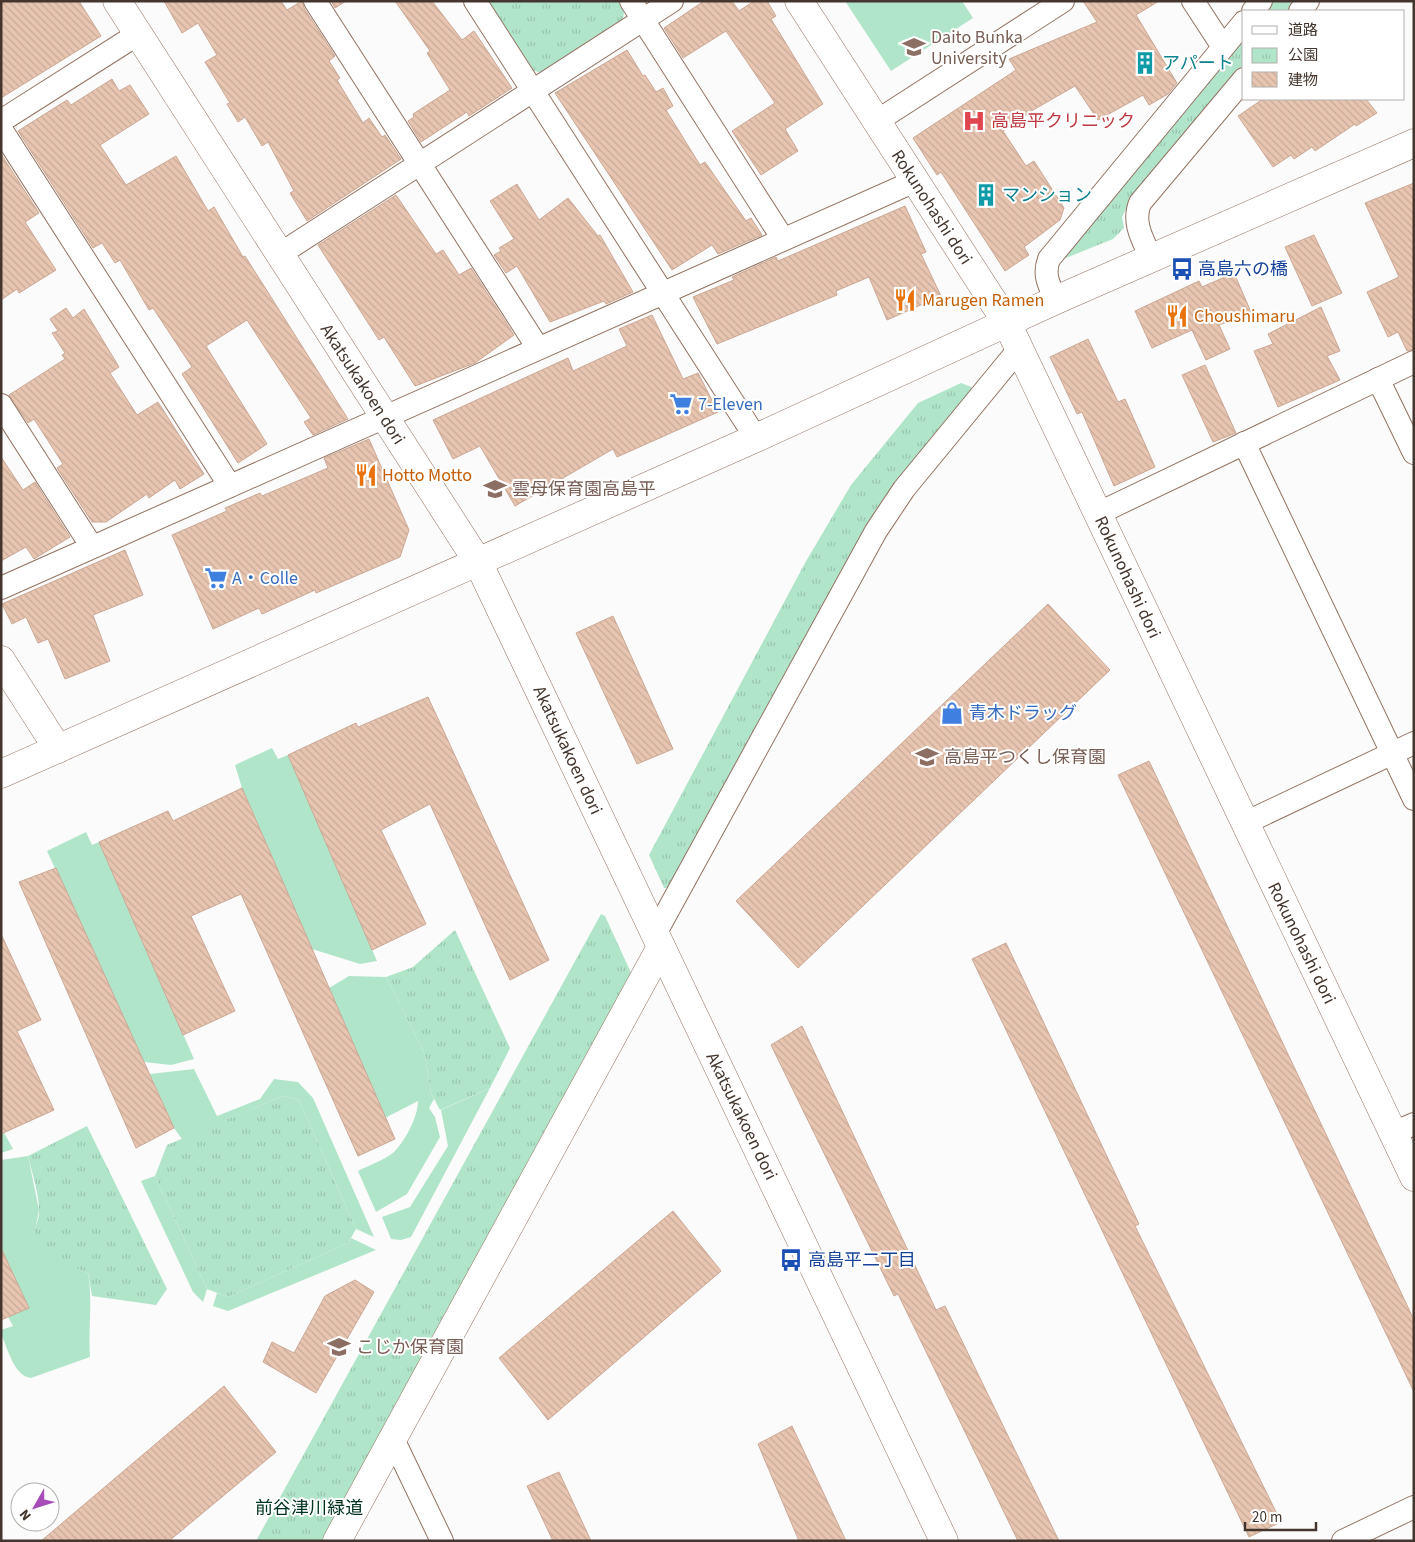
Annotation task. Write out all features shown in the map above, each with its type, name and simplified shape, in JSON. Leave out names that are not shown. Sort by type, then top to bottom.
[{"type":"street","name":"Akatsukakoen dori","points":[[117,1],[478,562],[944,1541]]},
{"type":"street","points":[[315,1],[538,348]]},
{"type":"street","points":[[475,1],[756,438]]},
{"type":"street","points":[[631,1],[783,239]]},
{"type":"street","points":[[280,254],[672,1]]},
{"type":"street","name":"Rokunohashi dori","points":[[799,1],[1007,323],[1245,823],[1403,1129],[1414,1177]]},
{"type":"street","points":[[876,121],[1063,1]]},
{"type":"street","points":[[1194,1],[1223,47]]},
{"type":"street","points":[[1056,300],[1046,279],[1045,268],[1048,259],[1242,24]]},
{"type":"street","points":[[1,121],[138,34]]},
{"type":"street","points":[[1151,258],[1136,224],[1136,213],[1140,203],[1242,81]]},
{"type":"street","points":[[1,129],[230,486]]},
{"type":"street","points":[[1,774],[756,438],[1056,300],[1414,143]]},
{"type":"street","points":[[1,588],[915,182]]},
{"type":"street","points":[[337,1541],[876,532],[904,489],[1019,349]]},
{"type":"street","points":[[1097,514],[1414,362]]},
{"type":"street","points":[[1378,379],[1414,453]]},
{"type":"street","points":[[1,405],[92,547]]},
{"type":"street","points":[[1244,443],[1414,799]]},
{"type":"street","points":[[1,660],[58,749]]},
{"type":"street","points":[[1245,823],[1414,743]]},
{"type":"street","points":[[393,1439],[442,1541]]},
{"type":"street","points":[[1343,1541],[1414,1507]]},
{"type":"green space","points":[[487,1],[618,1],[624,11],[623,21],[542,73],[531,70]]},
{"type":"green space","points":[[845,1],[962,1],[973,18],[891,71]]},
{"type":"green space","points":[[1270,1],[1299,1],[1292,10],[1263,10]]},
{"type":"green space","points":[[1242,35],[1242,69],[1127,207],[1122,217],[1124,228],[1113,239],[1066,258],[1059,255]]},
{"type":"green space","points":[[961,383],[976,389],[899,487],[671,888],[664,888],[649,855],[805,563],[851,485],[918,403]]},
{"type":"green space","points":[[272,748],[278,759],[288,755],[377,961],[360,964],[312,949],[242,788],[235,765]]},
{"type":"green space","points":[[86,832],[92,845],[99,842],[194,1059],[171,1065],[144,1062],[47,851]]},
{"type":"green space","name":"前谷津川緑道","points":[[601,914],[605,916],[632,975],[325,1541],[256,1541]]},
{"type":"green space","points":[[455,930],[510,1048],[490,1088],[440,1110],[431,1093],[425,1055],[386,977],[413,967]]},
{"type":"green space","points":[[349,976],[386,977],[425,1055],[431,1093],[434,1099],[429,1108],[435,1117],[440,1137],[407,1194],[376,1212],[358,1171],[386,1158],[394,1152],[413,1121],[418,1101],[385,1118],[329,988]]},
{"type":"green space","points":[[194,1069],[217,1116],[260,1099],[274,1079],[298,1082],[313,1098],[374,1237],[356,1229],[299,1100],[282,1096],[182,1139],[174,1128],[150,1074]]},
{"type":"green space","points":[[490,1088],[411,1237],[401,1240],[391,1239],[382,1217],[410,1207],[448,1146],[441,1110]]},
{"type":"green space","points":[[282,1096],[299,1100],[356,1229],[348,1243],[228,1297],[207,1289],[155,1176],[167,1145]]},
{"type":"green space","points":[[87,1126],[167,1289],[156,1305],[92,1296],[88,1273],[77,1269],[69,1273],[62,1271],[41,1255],[35,1243],[34,1236],[39,1217],[39,1203],[28,1156]]},
{"type":"green space","points":[[1,1127],[13,1149],[1,1153]]},
{"type":"green space","points":[[28,1156],[39,1210],[34,1236],[77,1269],[88,1273],[90,1304],[90,1357],[31,1378],[25,1376],[16,1367],[1,1334],[1,1330],[13,1326],[8,1317],[28,1308],[1,1248],[1,1160]]},
{"type":"green space","points":[[155,1176],[207,1289],[203,1302],[193,1292],[141,1181]]},
{"type":"green space","points":[[351,1238],[376,1250],[228,1311],[213,1306],[217,1293],[228,1297],[348,1243]]},
{"type":"building","points":[[1,1],[79,1],[101,36],[1,98]]},
{"type":"building","points":[[164,1],[281,1],[287,10],[302,1],[304,8],[335,56],[329,61],[340,78],[337,80],[363,123],[369,118],[382,137],[385,135],[401,159],[307,221],[290,193],[294,191],[268,142],[262,146],[245,117],[238,122],[227,104],[230,103],[205,62],[217,55],[198,23],[182,33]]},
{"type":"building","points":[[331,1],[346,1],[335,8]]},
{"type":"building","points":[[395,1],[432,1],[462,40],[474,31],[512,88],[469,116],[467,112],[421,142],[408,121],[414,117],[413,114],[450,90],[427,53],[430,51]]},
{"type":"building","points":[[704,1],[732,1],[739,11],[754,1],[767,1],[776,16],[771,19],[823,104],[785,129],[798,151],[761,175],[732,131],[775,103],[726,31],[683,58],[664,28]]},
{"type":"building","points":[[1083,1],[1159,1],[1136,15],[1177,83],[1168,94],[1149,105],[1143,95],[1098,120],[1075,86],[1033,110],[1003,131],[1026,166],[1034,161],[1064,208],[1060,220],[1024,247],[1029,255],[1005,271],[941,172],[937,175],[913,138],[1016,70],[1009,59],[1097,22]]},
{"type":"building","points":[[627,50],[643,76],[645,75],[656,92],[663,88],[673,106],[666,110],[700,165],[705,162],[746,221],[751,218],[762,235],[718,254],[712,245],[672,270],[555,93]]},
{"type":"building","points":[[112,79],[119,91],[130,85],[149,114],[100,145],[126,185],[176,156],[208,211],[214,207],[243,257],[245,256],[348,419],[313,435],[304,422],[311,418],[247,320],[206,346],[267,444],[238,463],[182,374],[192,367],[153,308],[149,310],[120,260],[115,263],[102,243],[93,248],[18,131],[67,100],[71,105]]},
{"type":"building","points":[[1262,100],[1367,100],[1377,113],[1356,126],[1355,124],[1315,151],[1312,147],[1294,159],[1291,155],[1273,167],[1238,116]]},
{"type":"building","points":[[1,154],[39,213],[25,222],[56,270],[19,293],[17,289],[1,300]]},
{"type":"building","points":[[1414,183],[1414,349],[1407,351],[1398,332],[1388,337],[1367,292],[1399,277],[1365,203]]},
{"type":"building","points":[[517,184],[539,220],[568,198],[598,236],[600,235],[633,292],[606,304],[604,301],[550,322],[517,266],[506,273],[494,255],[501,251],[499,248],[514,239],[490,201]]},
{"type":"building","points":[[396,195],[436,254],[443,250],[459,275],[471,268],[514,335],[475,363],[415,386],[384,337],[379,340],[318,245]]},
{"type":"building","points":[[905,206],[926,252],[921,254],[941,296],[887,320],[869,277],[836,291],[837,295],[717,344],[693,297],[734,280],[732,277],[776,257],[778,261]]},
{"type":"building","points":[[1314,235],[1342,293],[1312,306],[1285,247]]},
{"type":"building","points":[[1234,273],[1251,312],[1219,325],[1230,349],[1206,360],[1192,330],[1152,348],[1135,311],[1199,281],[1202,287]]},
{"type":"building","points":[[1321,307],[1340,351],[1327,356],[1340,380],[1278,407],[1254,351],[1273,344],[1268,334]]},
{"type":"building","points":[[66,308],[73,318],[84,309],[119,367],[110,373],[137,415],[158,402],[204,474],[180,489],[175,480],[149,498],[147,494],[106,522],[92,522],[57,468],[63,464],[34,419],[28,423],[9,395],[65,359],[62,355],[65,353],[52,333],[58,331],[50,319]]},
{"type":"building","points":[[652,315],[683,379],[698,373],[718,412],[617,457],[613,449],[515,506],[480,446],[453,459],[433,420],[568,358],[573,371],[627,346],[619,329]]},
{"type":"building","points":[[1088,339],[1118,402],[1125,399],[1155,467],[1114,486],[1082,412],[1077,414],[1050,357]]},
{"type":"building","points":[[1205,365],[1236,433],[1213,442],[1182,375]]},
{"type":"building","points":[[369,439],[409,530],[400,557],[316,593],[315,590],[262,614],[259,608],[213,629],[172,535],[227,511],[225,508],[260,493],[262,496],[328,468],[324,458]]},
{"type":"building","points":[[1,457],[23,490],[35,482],[70,537],[34,559],[26,547],[1,561]]},
{"type":"building","points":[[125,550],[143,595],[93,615],[110,661],[65,679],[48,639],[38,643],[26,617],[12,624],[2,604]]},
{"type":"building","points":[[1048,604],[1110,670],[798,968],[736,901]]},
{"type":"building","points":[[613,616],[673,749],[637,764],[576,633]]},
{"type":"building","points":[[428,697],[549,960],[510,980],[430,804],[381,830],[426,924],[372,950],[288,755],[356,723],[358,727]]},
{"type":"building","points":[[1149,761],[1414,1320],[1414,1392],[1118,775]]},
{"type":"building","points":[[242,788],[395,1139],[358,1156],[241,894],[191,916],[235,1011],[183,1035],[99,842],[168,811],[173,821]]},
{"type":"building","points":[[56,868],[174,1128],[136,1148],[19,882]]},
{"type":"building","points":[[1,934],[41,1020],[17,1031],[54,1110],[1,1134]]},
{"type":"building","points":[[1006,943],[1139,1224],[1135,1226],[1281,1522],[1249,1537],[972,959]]},
{"type":"building","points":[[802,1026],[936,1310],[945,1306],[1059,1541],[1018,1541],[898,1294],[894,1296],[771,1045]]},
{"type":"building","points":[[673,1211],[721,1271],[548,1420],[499,1358]]},
{"type":"building","points":[[1,1248],[29,1308],[1,1320]]},
{"type":"building","points":[[355,1280],[374,1292],[316,1393],[263,1362],[272,1342],[294,1353],[325,1296]]},
{"type":"building","points":[[224,1386],[276,1452],[169,1541],[41,1541],[52,1532],[60,1532],[60,1525]]},
{"type":"building","points":[[792,1426],[846,1541],[799,1541],[758,1444]]},
{"type":"building","points":[[559,1472],[591,1541],[553,1541],[527,1486]]},
{"type":"place","name":"Daito Bunka University","points":[[914,47]]},
{"type":"place","name":"アパート","points":[[1145,63]]},
{"type":"place","name":"高島平クリニック","points":[[974,121]]},
{"type":"place","name":"マンション","points":[[986,195]]},
{"type":"place","name":"高島六の橋","points":[[1182,269]]},
{"type":"place","name":"Marugen Ramen","points":[[905,300]]},
{"type":"place","name":"Choushimaru","points":[[1177,316]]},
{"type":"place","name":"7-Eleven","points":[[681,404]]},
{"type":"place","name":"Hotto Motto","points":[[366,475]]},
{"type":"place","name":"雲母保育園高島平","points":[[495,489]]},
{"type":"place","name":"A・Colle","points":[[216,578]]},
{"type":"place","name":"青木ドラッグ","points":[[952,713]]},
{"type":"place","name":"高島平つくし保育園","points":[[927,757]]},
{"type":"place","name":"高島平二丁目","points":[[791,1260]]},
{"type":"place","name":"こじか保育園","points":[[339,1347]]}]
